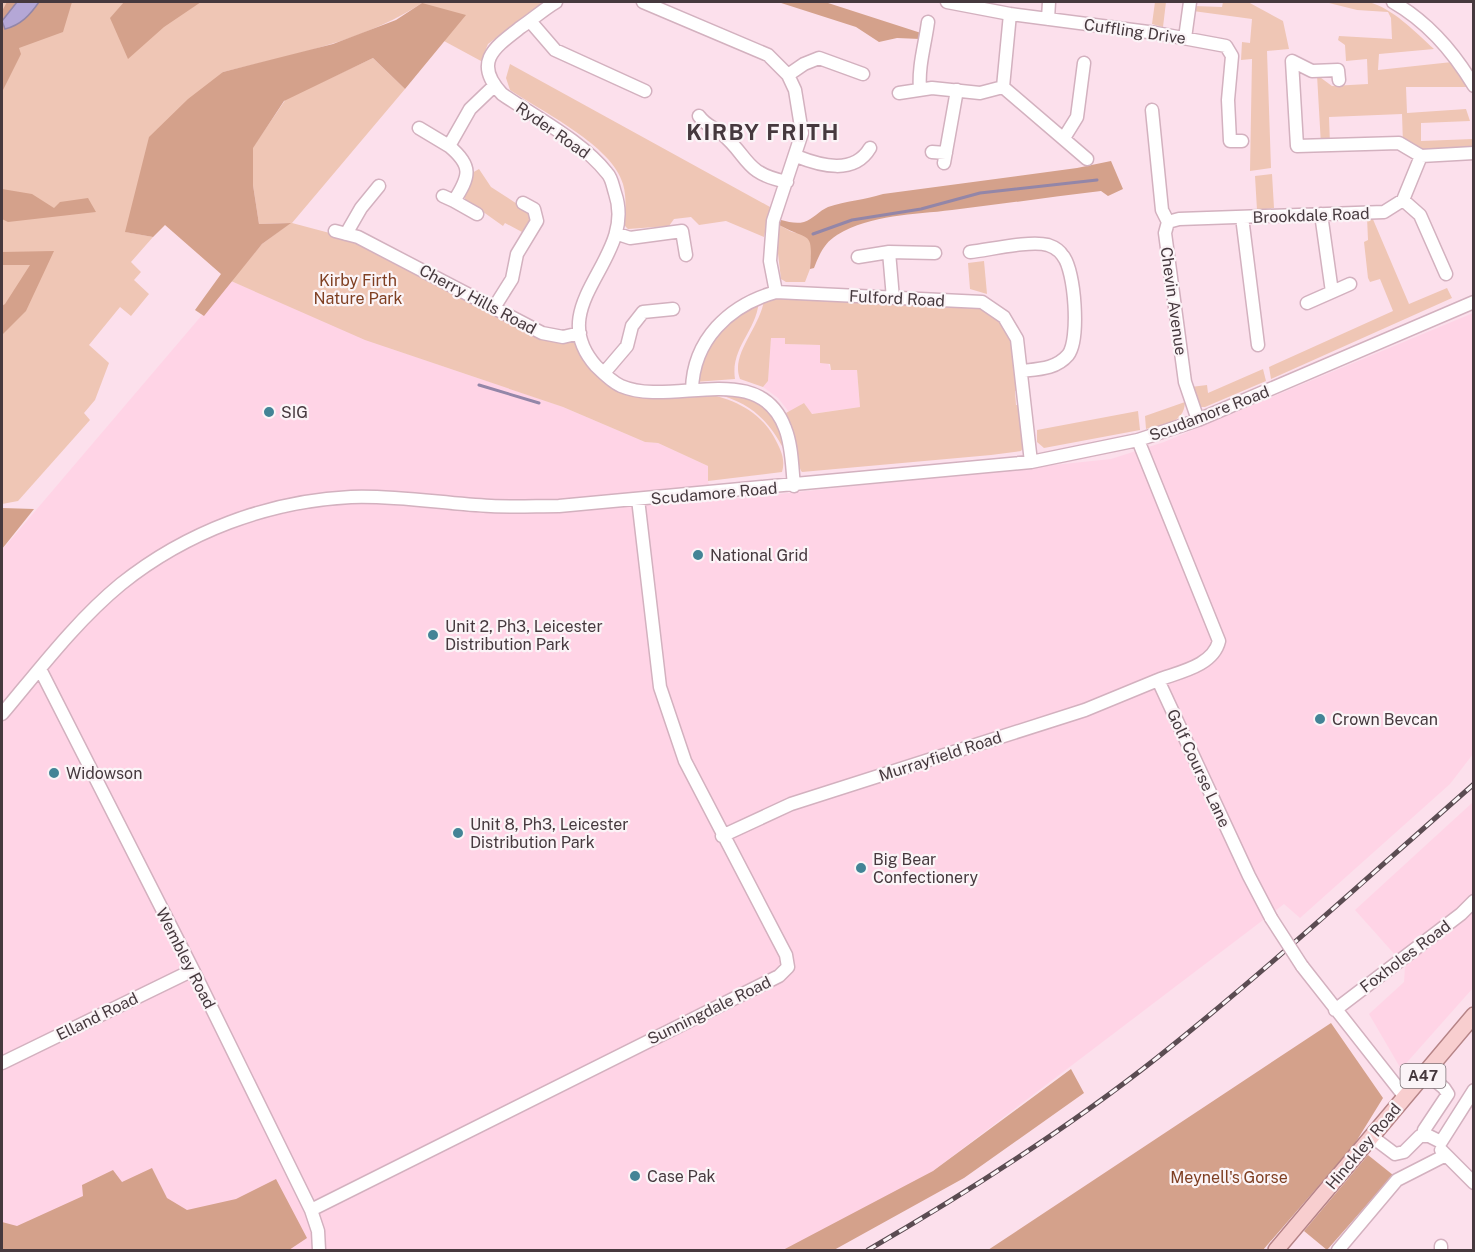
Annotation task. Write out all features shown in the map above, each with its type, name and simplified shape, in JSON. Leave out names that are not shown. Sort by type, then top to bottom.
[{"type":"main road","name":"Hinckley Road","points":[[1276,1251],[1473,1015]]},
{"type":"street","points":[[449,146],[470,109],[494,86],[489,70],[491,54],[495,47],[556,2]]},
{"type":"street","points":[[643,2],[755,47],[768,55],[788,75],[802,118],[802,134],[773,221],[770,242],[776,292]]},
{"type":"street","name":"Cuffling Drive","points":[[947,2],[1011,14],[1185,38],[1226,46],[1232,56],[1228,100],[1236,141]]},
{"type":"street","points":[[1048,19],[1049,2]]},
{"type":"street","points":[[1185,38],[1190,2]]},
{"type":"street","points":[[1394,2],[1438,36],[1460,63],[1473,86]]},
{"type":"street","points":[[1003,87],[1011,14]]},
{"type":"street","points":[[530,21],[555,51],[645,91]]},
{"type":"street","points":[[920,90],[919,65],[927,42],[928,22]]},
{"type":"street","points":[[788,75],[804,64],[819,58],[863,74]]},
{"type":"street","points":[[1339,80],[1338,70],[1312,71],[1292,61],[1297,146],[1399,143],[1421,156],[1473,153]]},
{"type":"street","points":[[1064,138],[1077,117],[1084,63]]},
{"type":"street","name":"Ryder Road","points":[[494,86],[502,94],[591,155],[609,175],[619,204],[618,234],[580,308],[580,333],[589,356],[604,373],[621,386],[635,390],[741,390],[765,400],[776,410],[785,428],[794,486]]},
{"type":"street","points":[[899,93],[920,90],[957,90],[980,93],[1003,87]]},
{"type":"street","points":[[1003,87],[1042,123],[1064,138],[1087,159]]},
{"type":"street","points":[[932,152],[945,158],[957,90]]},
{"type":"street","name":"Chevin Avenue","points":[[1152,110],[1162,210],[1168,222],[1165,233],[1185,381],[1198,420]]},
{"type":"street","points":[[701,124],[720,133],[753,170],[771,179],[787,182]]},
{"type":"street","points":[[419,128],[449,146],[463,158],[467,168],[464,186],[449,199],[477,214]]},
{"type":"street","points":[[796,156],[841,167],[855,165],[864,158],[870,148]]},
{"type":"street","points":[[1421,156],[1403,200],[1420,215],[1446,274]]},
{"type":"street","name":"Cherry Hills Road","points":[[379,186],[340,233],[495,306],[551,336],[580,333]]},
{"type":"street","name":"Brookdale Road","points":[[1168,222],[1179,219],[1384,212],[1403,200]]},
{"type":"street","points":[[495,306],[512,279],[517,254],[537,221],[534,209],[524,202]]},
{"type":"street","points":[[1322,214],[1332,292]]},
{"type":"street","points":[[1242,217],[1258,345]]},
{"type":"street","points":[[618,234],[630,238],[682,231],[686,255]]},
{"type":"street","points":[[975,255],[1047,245],[1064,256],[1068,266],[1075,323],[1075,341],[1071,350],[1058,364],[1021,371]]},
{"type":"street","points":[[889,252],[893,298]]},
{"type":"street","points":[[858,257],[889,252],[935,253]]},
{"type":"street","points":[[1307,303],[1350,284]]},
{"type":"street","name":"Fulford Road","points":[[692,390],[692,372],[698,355],[718,324],[744,304],[776,292],[982,302],[1004,317],[1017,339],[1031,462]]},
{"type":"street","name":"Scudamore Road","points":[[2,714],[77,626],[105,599],[160,556],[218,526],[287,504],[352,497],[492,506],[559,506],[794,486],[1031,462],[1138,440],[1198,420],[1473,302]]},
{"type":"street","points":[[604,373],[627,346],[632,326],[643,312],[673,309]]},
{"type":"street","points":[[1138,440],[1219,641],[1217,650],[1206,661],[1158,680]]},
{"type":"street","name":"Sunningdale Road","points":[[311,1210],[785,972],[789,961],[786,954],[722,836],[686,761],[660,687],[638,499]]},
{"type":"street","name":"Wembley Road","points":[[40,669],[193,970],[311,1210],[318,1231],[320,1251]]},
{"type":"street","name":"Murrayfield Road","points":[[722,836],[791,804],[1085,710],[1158,680]]},
{"type":"street","name":"Golf Course Lane","points":[[1158,680],[1249,876],[1271,918],[1302,966],[1405,1097]]},
{"type":"street","name":"Foxholes Road","points":[[1335,1010],[1461,914],[1473,901]]},
{"type":"street","name":"Elland Road","points":[[2,1063],[193,970]]},
{"type":"street","points":[[1424,1136],[1424,1130],[1448,1098],[1444,1088],[1426,1073]]},
{"type":"street","points":[[1473,1090],[1441,1142],[1441,1148],[1446,1155],[1473,1183]]},
{"type":"street","points":[[1371,1136],[1391,1153],[1400,1154],[1416,1139],[1424,1136],[1441,1142]]},
{"type":"street","points":[[1338,1251],[1397,1180],[1446,1155]]},
{"type":"shaded area","points":[[17,2],[39,2],[25,19],[5,29],[2,21]]},
{"type":"shaded area","points":[[231,281],[389,348],[563,407],[645,442],[658,443],[708,466],[708,481],[713,501],[1111,459],[1164,442],[1473,313],[1473,754],[1450,784],[1300,918],[1284,904],[933,1171],[793,1250],[2,1250],[2,550]]},
{"type":"shaded area","points":[[771,338],[786,338],[786,344],[820,345],[831,370],[857,370],[860,407],[811,414],[804,403],[789,412],[778,398],[763,387],[768,381]]},
{"type":"shaded area","points":[[1473,802],[1473,988],[1401,1069],[1369,1014],[1404,982],[1405,966],[1355,910]]},
{"type":"green space","points":[[1363,1],[1377,5],[1403,21],[1434,49],[1379,54],[1378,70],[1452,62],[1468,87],[1406,87],[1407,113],[1466,109],[1470,121],[1421,123],[1421,141],[1473,139],[1473,153],[1421,156],[1403,144],[1402,114],[1329,117],[1330,145],[1321,145],[1317,75],[1332,86],[1368,84],[1367,59],[1346,61],[1345,45],[1338,40],[1339,36],[1392,39],[1391,18],[1388,12],[1357,10],[1325,2]]},
{"type":"green space","points":[[2,2],[543,2],[488,44],[481,61],[444,41],[422,3],[376,28],[326,46],[223,72],[126,232],[153,237],[131,262],[141,272],[134,280],[149,294],[131,316],[120,307],[89,345],[109,363],[95,400],[84,413],[90,420],[18,501],[2,504]]},
{"type":"green space","points":[[7,2],[72,2],[63,32],[19,48],[21,54],[2,92],[2,11]]},
{"type":"green space","points":[[124,2],[201,2],[164,27],[128,59],[110,18]]},
{"type":"green space","points":[[778,2],[825,2],[921,33],[920,39],[897,38],[879,42],[856,27]]},
{"type":"green space","points":[[1155,2],[1166,2],[1163,27],[1152,24]]},
{"type":"green space","points":[[1223,2],[1248,2],[1283,21],[1289,49],[1267,51],[1271,168],[1250,171],[1252,59],[1241,60],[1242,42],[1250,43],[1252,19],[1193,11],[1194,6],[1222,7]]},
{"type":"green space","points":[[422,3],[466,15],[405,89],[373,58],[284,101],[253,148],[253,185],[259,224],[291,223],[262,244],[204,316],[195,310],[221,274],[165,225],[153,237],[125,232],[149,137],[188,99],[223,72],[333,44],[396,20]]},
{"type":"green space","name":"Kirby Firth Nature Park","points":[[373,58],[405,89],[292,223],[356,240],[464,295],[573,340],[616,387],[703,393],[744,407],[761,420],[774,437],[783,458],[782,472],[708,481],[708,466],[658,443],[645,442],[563,407],[365,340],[231,281],[262,244],[290,223],[259,224],[253,185],[253,147],[286,99]]},
{"type":"green space","points":[[510,64],[770,207],[764,237],[726,221],[699,225],[691,217],[674,219],[669,226],[628,229],[625,226],[624,189],[617,170],[591,143],[510,90],[506,78]]},
{"type":"green space","points":[[1111,161],[1123,189],[1108,196],[1101,191],[878,219],[850,228],[832,238],[822,250],[814,268],[810,269],[810,242],[807,238],[779,225],[781,220],[804,222],[828,207],[883,194],[1077,168]]},
{"type":"green space","points":[[479,169],[491,187],[528,211],[530,219],[522,232],[505,223],[503,226],[465,199],[472,173]]},
{"type":"green space","points":[[1272,174],[1274,208],[1257,210],[1255,176]]},
{"type":"green space","points":[[2,189],[32,194],[54,208],[60,202],[88,198],[96,212],[8,222],[2,219]]},
{"type":"green space","points":[[1367,217],[1372,217],[1409,304],[1447,288],[1452,298],[1271,379],[1269,367],[1393,311],[1380,279],[1370,282],[1368,278],[1364,242],[1368,240]]},
{"type":"green space","points":[[779,225],[792,232],[805,234],[812,244],[810,269],[805,282],[786,282],[781,279],[777,245]]},
{"type":"green space","points":[[54,251],[26,311],[2,335],[2,306],[30,265],[2,265],[2,252]]},
{"type":"green space","points":[[984,261],[987,294],[970,289],[968,263]]},
{"type":"green space","points":[[775,296],[976,304],[1001,321],[1011,338],[1019,390],[1015,391],[1016,405],[1020,405],[1023,448],[1021,451],[991,455],[802,472],[786,413],[804,403],[812,414],[860,407],[857,370],[831,370],[830,364],[820,363],[820,345],[785,344],[785,338],[771,338],[768,381],[763,387],[740,379],[738,370],[742,350],[757,321],[764,300]]},
{"type":"green space","points":[[759,297],[755,319],[737,357],[735,379],[695,382],[706,340]]},
{"type":"green space","points":[[1263,369],[1266,381],[1205,407],[1198,407],[1191,387],[1207,385],[1208,393]]},
{"type":"green space","points":[[716,394],[742,397],[763,406],[777,424],[784,450],[771,429],[756,413],[728,397]]},
{"type":"green space","points":[[1185,402],[1184,409],[1177,419],[1146,429],[1145,416]]},
{"type":"green space","points":[[1138,411],[1140,430],[1044,448],[1037,442],[1037,430]]},
{"type":"green space","points":[[2,508],[34,509],[2,549]]},
{"type":"green space","name":"Meynell's Gorse","points":[[1331,1023],[1383,1098],[1354,1145],[1263,1250],[988,1250]]},
{"type":"green space","points":[[1071,1069],[1084,1093],[964,1178],[834,1250],[783,1250],[933,1171]]},
{"type":"green space","points":[[1368,1155],[1393,1175],[1327,1250],[1304,1231]]},
{"type":"green space","points":[[152,1168],[167,1198],[187,1210],[236,1199],[276,1179],[307,1238],[289,1250],[2,1250],[2,1222],[17,1226],[83,1196],[82,1185],[113,1170],[122,1182]]},
{"type":"waterway","points":[[813,234],[852,220],[921,209],[980,193],[1097,180]]},
{"type":"waterway","points":[[479,385],[539,403]]},
{"type":"railway","points":[[868,1250],[943,1206],[1016,1159],[1124,1084],[1239,991],[1474,784]]},
{"type":"place","name":"SIG","points":[[269,412]]},
{"type":"place","name":"National Grid","points":[[698,555]]},
{"type":"place","name":"Unit 2, Ph3, Leicester Distribution Park","points":[[433,635]]},
{"type":"place","name":"Crown Bevcan","points":[[1320,719]]},
{"type":"place","name":"Widowson","points":[[54,773]]},
{"type":"place","name":"Unit 8, Ph3, Leicester Distribution Park","points":[[458,833]]},
{"type":"place","name":"Big Bear Confectionery","points":[[861,868]]},
{"type":"place","name":"Case Pak","points":[[635,1176]]},
{"type":"district","name":"KIRBY FRITH","points":[[763,132]]}]
